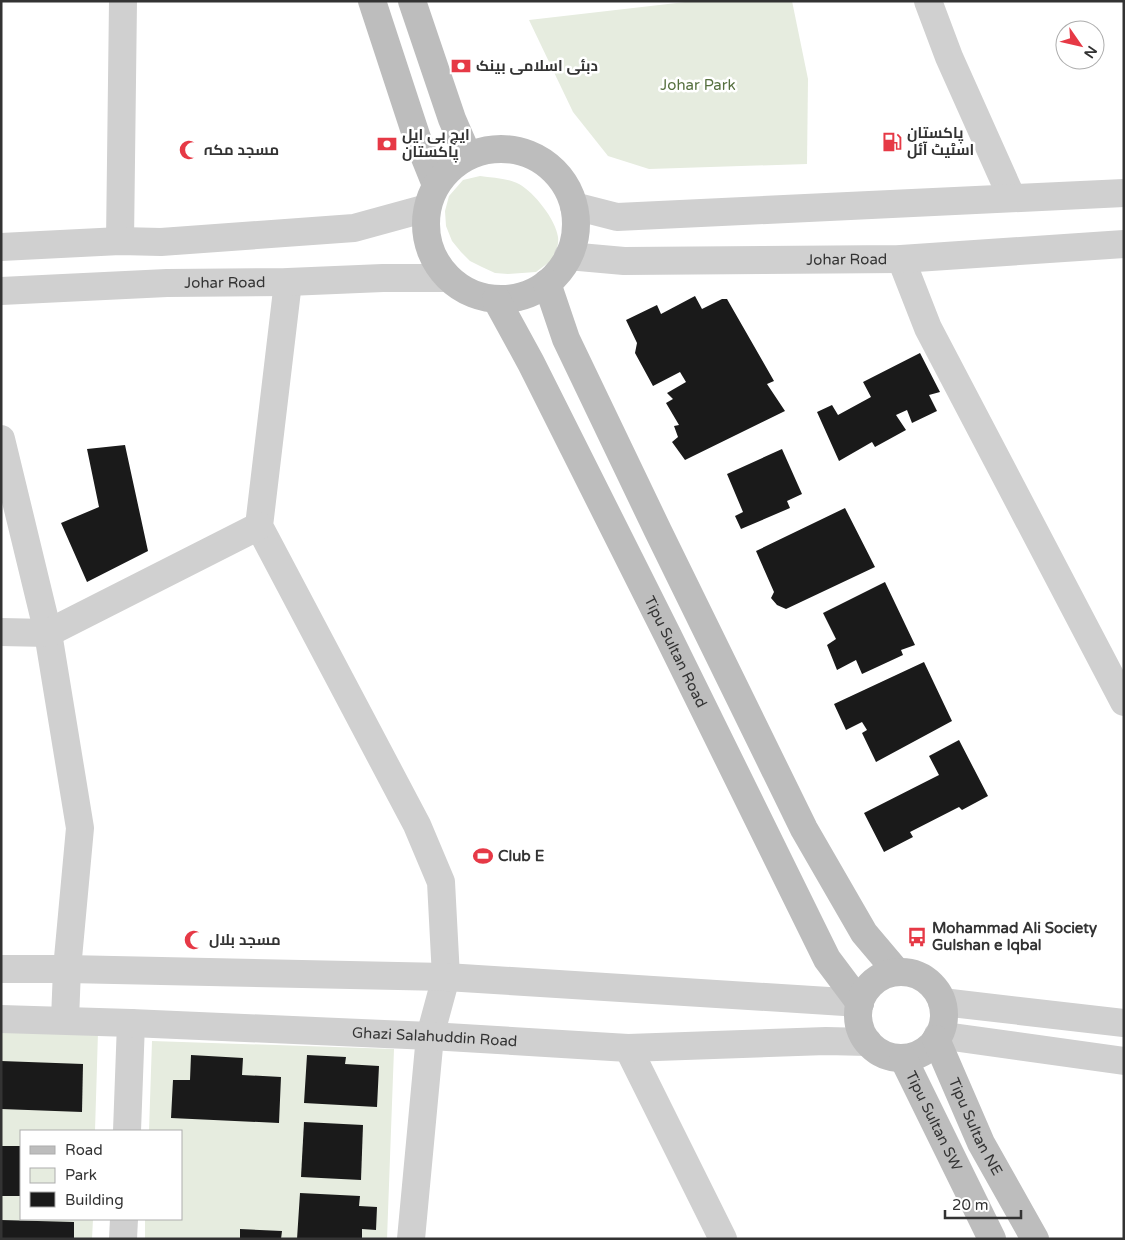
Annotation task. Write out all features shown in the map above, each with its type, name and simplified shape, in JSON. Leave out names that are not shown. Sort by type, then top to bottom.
[{"type":"main road","points":[[372,1],[417,138],[431,197],[426,234],[433,258],[448,278],[462,289],[478,296],[496,299],[514,298],[532,292],[547,283],[560,270],[568,256],[575,232],[574,206],[566,185],[552,168],[533,156],[512,149],[489,149],[468,156],[450,168],[431,197]]},
{"type":"main road","points":[[412,1],[452,119],[468,156]]},
{"type":"main road","points":[[547,283],[566,339],[804,829],[864,933],[897,972]]},
{"type":"main road","name":"Tipu Sultan Road","points":[[496,299],[531,362],[827,959],[860,1003]]},
{"type":"main road","points":[[897,972],[920,976],[929,982],[937,991],[944,1013],[937,1037],[927,1049],[916,1055],[903,1058],[890,1056],[878,1051],[868,1042],[861,1030],[858,1017],[860,1003],[865,992],[873,982],[884,975],[897,972]]},
{"type":"main road","name":"Tipu Sultan NE","points":[[937,1037],[981,1143],[1035,1239]]},
{"type":"main road","name":"Tipu Sultan SW","points":[[903,1058],[992,1239]]},
{"type":"street","points":[[120,241],[123,1]]},
{"type":"street","points":[[928,1],[949,57],[1012,198]]},
{"type":"street","points":[[574,206],[617,218],[1124,193]]},
{"type":"street","points":[[1,247],[120,241],[160,242],[354,228],[431,197]]},
{"type":"street","points":[[160,242],[167,283]]},
{"type":"street","name":"Johar Road","points":[[568,256],[624,261],[901,259],[1124,244]]},
{"type":"street","points":[[901,259],[928,328],[1117,674],[1124,702]]},
{"type":"street","name":"Johar Road","points":[[1,291],[167,283],[448,278]]},
{"type":"street","points":[[288,282],[259,526],[417,825],[441,882],[446,977],[430,1036],[411,1239]]},
{"type":"street","points":[[1,440],[48,632],[80,828],[65,1020]]},
{"type":"street","points":[[1,632],[48,632],[259,526]]},
{"type":"street","points":[[1,970],[68,969],[446,977],[860,1003]]},
{"type":"street","points":[[942,1002],[1124,1023]]},
{"type":"street","name":"Ghazi Salahuddin Road","points":[[1,1019],[130,1022],[430,1036],[628,1048],[826,1041],[868,1042]]},
{"type":"street","points":[[127,1130],[130,1022]]},
{"type":"street","points":[[937,1037],[1124,1061]]},
{"type":"street","points":[[628,1048],[723,1239]]},
{"type":"street","points":[[123,1239],[124,1220]]},
{"type":"green space","name":"Johar Park","points":[[694,1],[792,1],[808,79],[807,164],[649,169],[608,156],[573,112],[529,20]]},
{"type":"green space","points":[[480,176],[505,179],[519,184],[531,193],[549,215],[558,237],[556,257],[536,272],[495,273],[470,261],[452,241],[446,226],[445,211],[449,196],[463,180]]},
{"type":"green space","points":[[1,1028],[98,1032],[95,1130],[20,1130],[20,1220],[93,1220],[92,1239],[1,1239]]},
{"type":"green space","points":[[152,1041],[394,1049],[387,1239],[145,1239],[145,1220],[182,1220],[182,1130],[149,1130]]},
{"type":"building","points":[[695,296],[702,309],[722,299],[727,299],[774,381],[767,384],[785,411],[685,460],[672,442],[678,437],[674,426],[679,425],[666,403],[673,399],[667,393],[686,382],[680,372],[653,386],[635,353],[637,343],[626,320],[657,305],[661,314]]},
{"type":"building","points":[[920,353],[940,392],[929,395],[937,411],[912,423],[907,410],[896,415],[906,430],[875,447],[872,442],[839,461],[817,412],[832,405],[838,415],[871,397],[863,382]]},
{"type":"building","points":[[125,445],[148,551],[87,582],[61,523],[99,507],[87,449]]},
{"type":"building","points":[[782,449],[802,494],[787,501],[790,508],[741,529],[735,516],[743,512],[727,474]]},
{"type":"building","points":[[845,508],[875,567],[786,609],[777,605],[771,598],[774,592],[756,551]]},
{"type":"building","points":[[885,582],[915,645],[901,650],[903,655],[862,674],[856,660],[837,670],[827,645],[836,639],[823,613]]},
{"type":"building","points":[[924,662],[952,721],[876,762],[862,733],[867,730],[862,722],[846,730],[834,704]]},
{"type":"building","points":[[959,740],[988,796],[962,810],[959,807],[910,832],[913,837],[884,852],[864,813],[939,775],[929,756]]},
{"type":"building","points":[[191,1055],[243,1058],[242,1075],[281,1077],[279,1123],[171,1118],[173,1080],[190,1080]]},
{"type":"building","points":[[307,1055],[346,1057],[345,1064],[379,1066],[377,1107],[304,1103]]},
{"type":"building","points":[[1,1061],[83,1064],[82,1112],[1,1109]]},
{"type":"building","points":[[304,1122],[363,1125],[361,1180],[301,1177]]},
{"type":"building","points":[[1,1146],[20,1146],[20,1196],[1,1196]]},
{"type":"building","points":[[300,1193],[360,1196],[359,1206],[377,1207],[376,1230],[362,1229],[362,1239],[297,1239]]},
{"type":"building","points":[[1,1220],[74,1222],[74,1239],[1,1239]]},
{"type":"building","points":[[240,1229],[282,1231],[281,1239],[240,1239]]},
{"type":"place","name":"دبئی اسلامی بینک","points":[[461,66]]},
{"type":"place","name":"پاکستان اسٹیٹ آئل","points":[[892,142]]},
{"type":"place","name":"ایچ بی ایل پاکستان","points":[[387,144]]},
{"type":"place","name":"مسجد مکہ","points":[[189,150]]},
{"type":"place","name":"Club E","points":[[483,856]]},
{"type":"place","name":"Mohammad Ali Society Gulshan e Iqbal","points":[[917,937]]},
{"type":"place","name":"مسجد بلال","points":[[194,940]]}]
